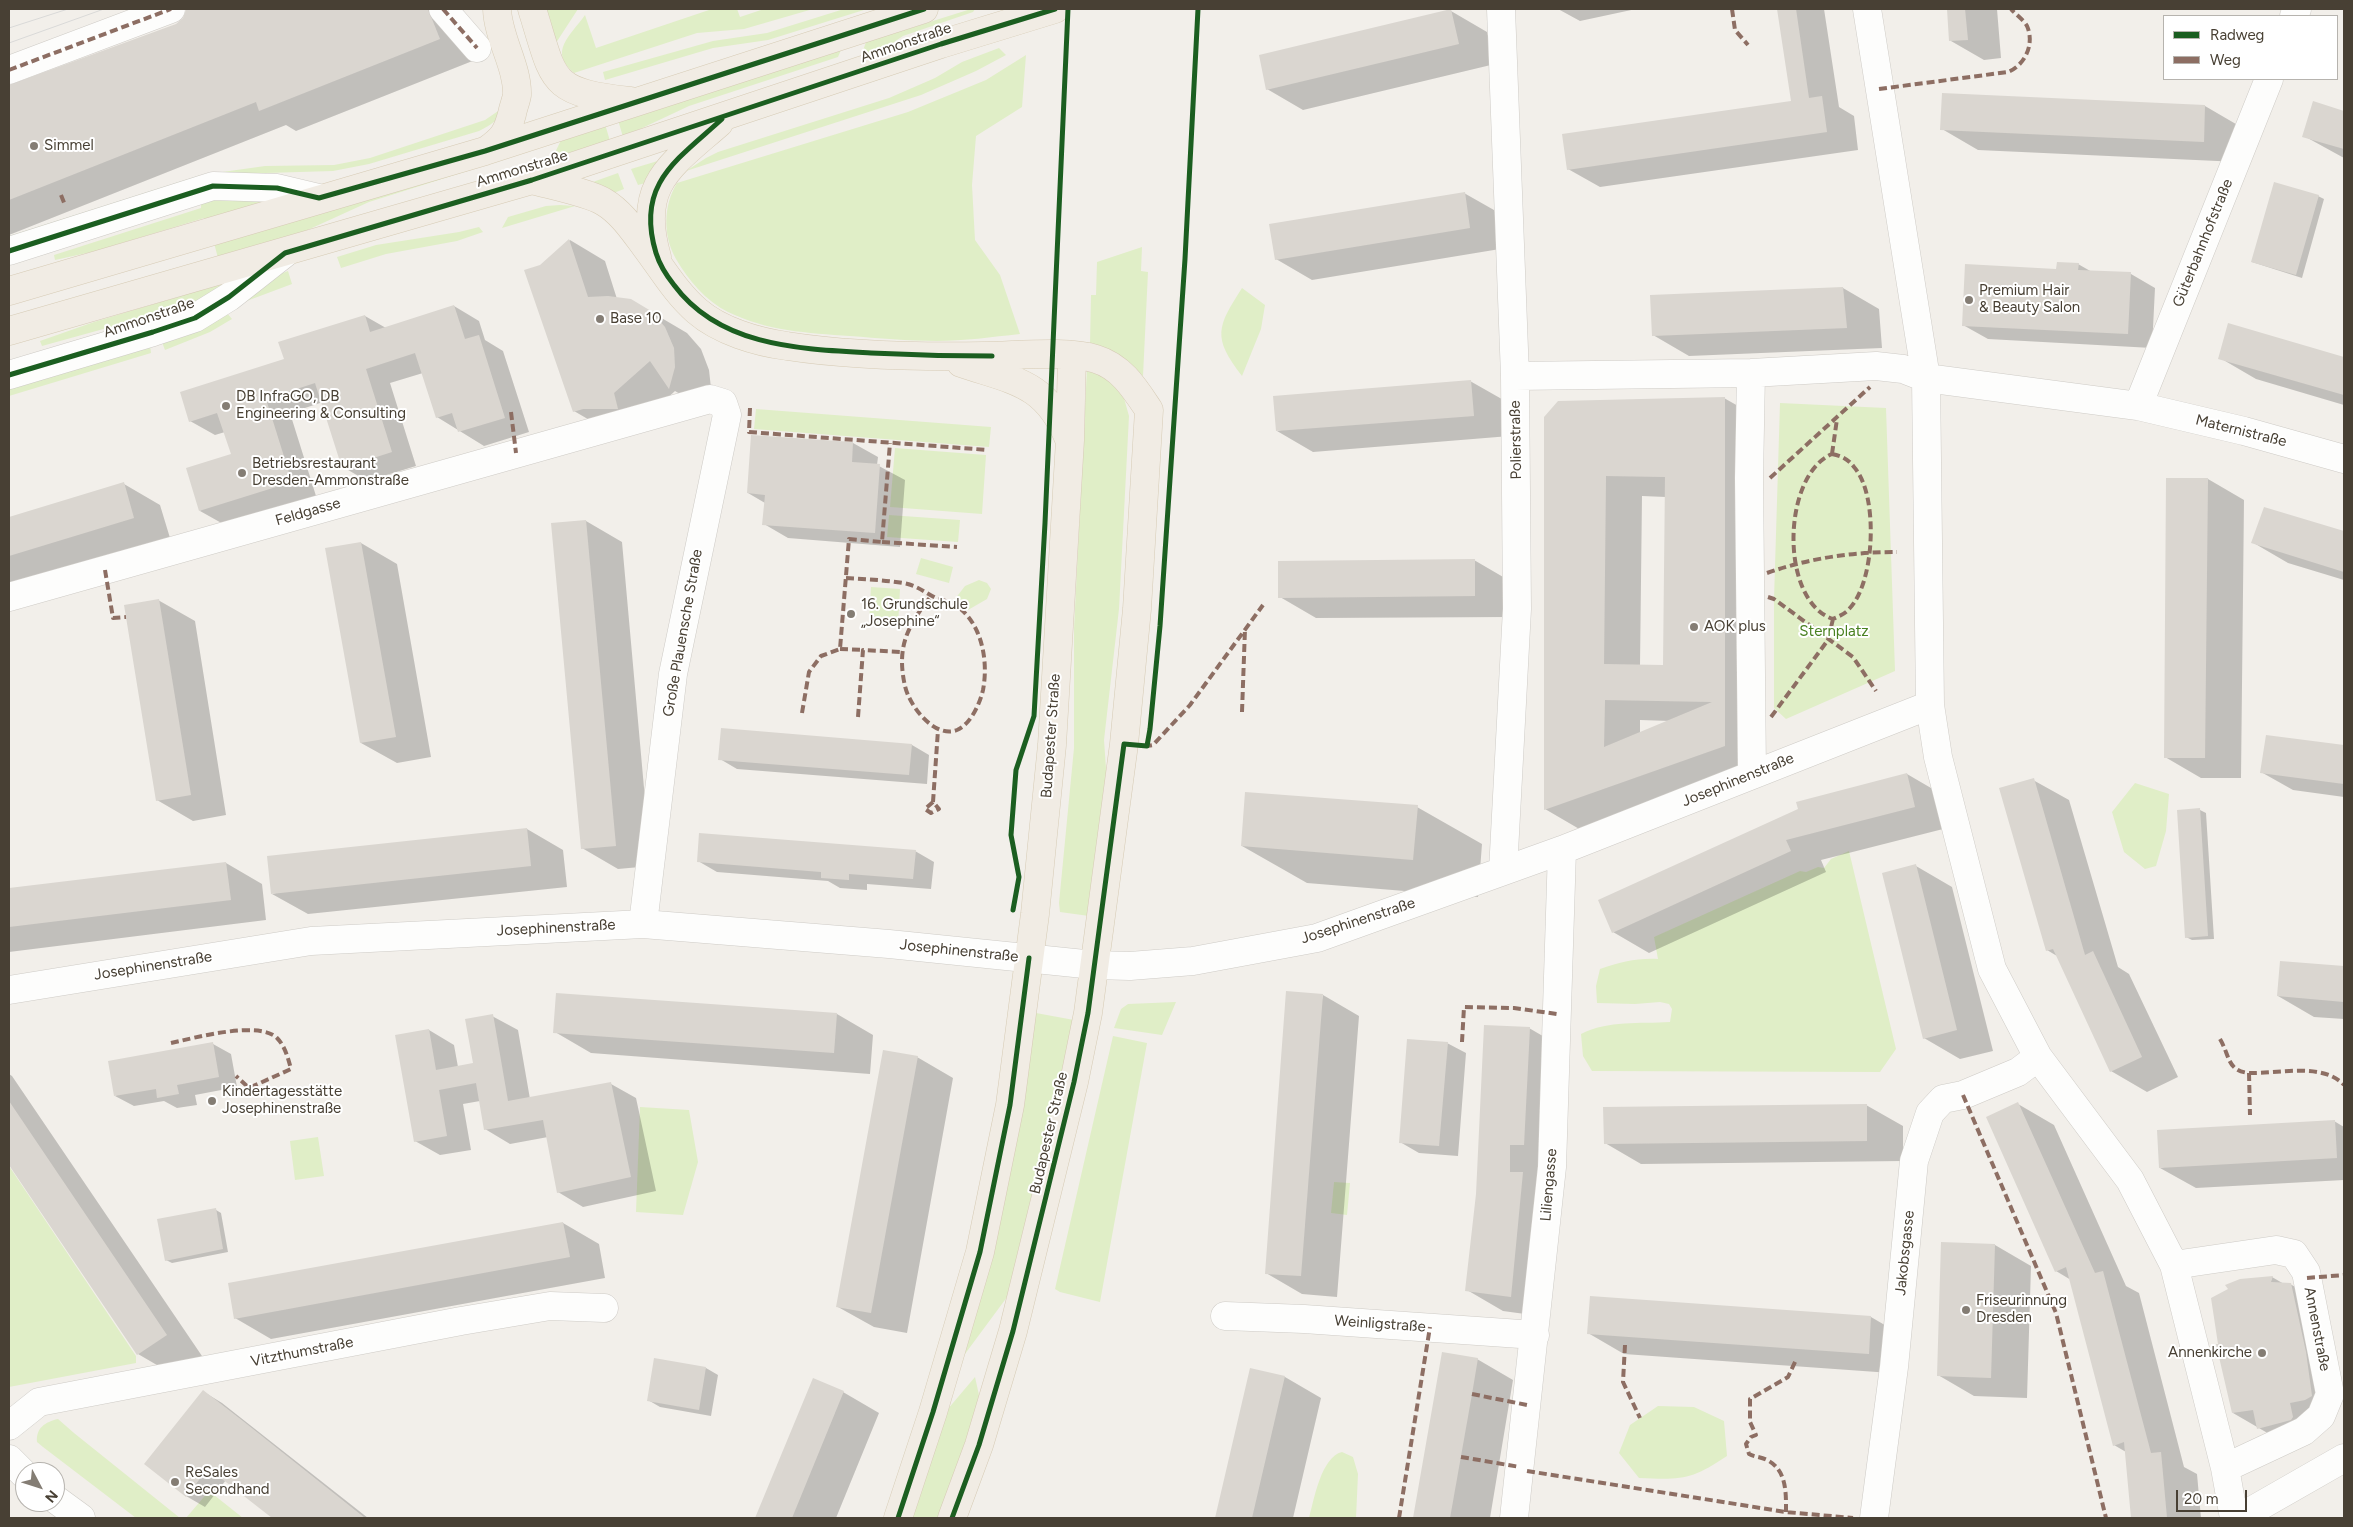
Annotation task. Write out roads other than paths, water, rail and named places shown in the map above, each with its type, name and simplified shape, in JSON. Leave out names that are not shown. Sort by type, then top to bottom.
[{"type":"main road","points":[[486,151],[502,140],[509,126],[516,95],[514,79],[502,40],[497,9]]},
{"type":"main road","points":[[532,9],[551,70],[558,81],[574,91],[638,102]]},
{"type":"main road","name":"Ammonstraße","points":[[9,291],[319,198],[486,151],[924,9]]},
{"type":"main road","name":"Ammonstraße","points":[[9,331],[285,253],[532,180],[1055,9]]},
{"type":"main road","points":[[846,33],[852,75]]},
{"type":"main road","points":[[660,266],[651,235],[649,212],[658,185],[669,167],[726,116]]},
{"type":"main road","points":[[532,180],[603,201],[625,220],[697,311],[727,329],[758,340],[788,346],[943,356],[1072,356]]},
{"type":"main road","points":[[943,356],[1036,390],[1052,406],[1062,421],[1070,440]]},
{"type":"main road","name":"Budapester Straße","points":[[898,1518],[936,1404],[980,1252],[1010,1105],[1030,958],[1052,745],[1070,440],[1072,356],[1096,359],[1119,370],[1136,389],[1149,410],[1137,609],[1124,744],[1088,1013],[1074,1082],[1016,1324],[979,1445],[952,1518]]},
{"type":"street","points":[[9,70],[171,9]]},
{"type":"street","points":[[443,9],[476,48]]},
{"type":"street","name":"Polierstraße","points":[[1501,9],[1516,376],[1517,609],[1503,871]]},
{"type":"street","points":[[1867,9],[1926,378],[1930,705],[1938,757],[1992,969],[2038,1057],[2130,1180],[2174,1265],[2224,1468],[2234,1518]]},
{"type":"street","name":"Güterbahnhofstraße","points":[[2138,406],[2269,80]]},
{"type":"street","name":"Ammonstraße","points":[[9,251],[213,186],[277,188],[319,198]]},
{"type":"street","name":"Ammonstraße","points":[[9,375],[195,318],[229,297],[285,253]]},
{"type":"street","points":[[1516,376],[1751,373],[1876,366],[1904,369],[1926,378],[2138,406]]},
{"type":"street","points":[[1751,373],[1749,478],[1752,774]]},
{"type":"street","name":"Feldgasse","points":[[9,597],[710,399],[723,403]]},
{"type":"street","name":"Große Plauensche Straße","points":[[643,924],[673,674],[727,415],[723,403]]},
{"type":"street","name":"Maternistraße","points":[[2138,406],[2244,431],[2344,459]]},
{"type":"street","name":"Josephinenstraße","points":[[9,990],[311,941],[643,924],[1094,965],[1130,966],[1192,961],[1316,938],[1562,850],[1930,705]]},
{"type":"street","name":"Liliengasse","points":[[1514,1518],[1552,1168],[1562,850]]},
{"type":"street","name":"Jakobsgasse","points":[[1874,1518],[1894,1367],[1914,1161],[1930,1113],[1943,1098],[1963,1095],[2018,1072],[2038,1057]]},
{"type":"street","name":"Annenstraße","points":[[2174,1265],[2276,1250],[2294,1254],[2306,1272],[2330,1394],[2321,1416],[2304,1431],[2224,1468]]},
{"type":"street","name":"Vitzthumstraße","points":[[9,1426],[40,1402],[520,1311],[550,1306],[604,1308]]},
{"type":"street","name":"Weinligstraße","points":[[1225,1316],[1304,1319],[1535,1335]]},
{"type":"street","points":[[2239,1518],[2344,1458]]},
{"type":"street","points":[[65,1506],[81,1518]]},
{"type":"tram line","points":[[9,28],[68,9]]},
{"type":"tram line","points":[[9,43],[104,9]]},
{"type":"place","name":"Simmel","points":[[34,146]]},
{"type":"place","name":"Premium Hair & Beauty Salon","points":[[1969,300]]},
{"type":"place","name":"Base 10","points":[[600,319]]},
{"type":"place","name":"DB InfraGO, DB Engineering & Consulting","points":[[226,406]]},
{"type":"place","name":"Betriebsrestaurant Dresden-Ammonstraße","points":[[242,473]]},
{"type":"place","name":"16. Grundschule „Josephine“","points":[[851,614]]},
{"type":"place","name":"AOK plus","points":[[1694,627]]},
{"type":"place","name":"Kindertagesstätte Josephinenstraße","points":[[212,1101]]},
{"type":"place","name":"Friseurinnung Dresden","points":[[1966,1310]]},
{"type":"place","name":"Annenkirche","points":[[2262,1353]]},
{"type":"place","name":"ReSales Secondhand","points":[[175,1482]]},
{"type":"park label","name":"Sternplatz","points":[[1834,632]]}]
